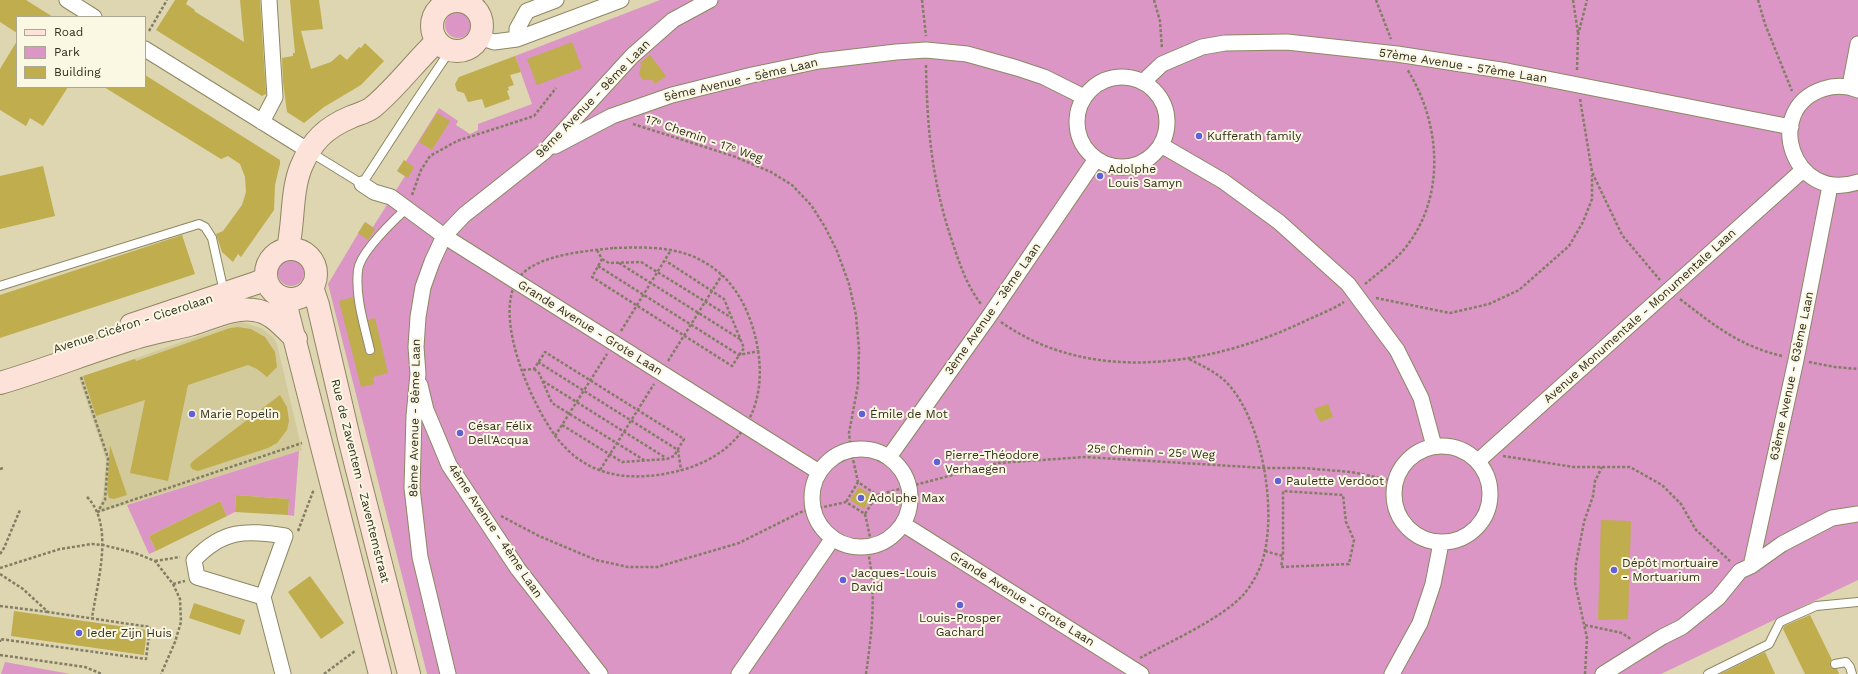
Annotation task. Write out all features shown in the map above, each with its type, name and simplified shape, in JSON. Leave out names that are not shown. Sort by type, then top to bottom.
[{"type":"main road","points":[[461,0],[478,5],[482,28],[479,37],[470,47],[462,51],[442,45],[433,35],[432,19],[440,6],[447,1],[461,0]]},
{"type":"main road","points":[[288,248],[292,231],[295,189],[300,168],[309,151],[320,136],[332,125],[371,108],[388,93],[425,51],[442,45]]},
{"type":"main road","points":[[312,287],[316,276],[314,265],[310,258],[300,250],[288,248],[277,253],[268,262],[266,270],[296,339],[380,674]]},
{"type":"main road","name":"Avenue Cicéron - Cicerolaan","points":[[0,369],[256,283],[300,297],[307,293],[312,287]]},
{"type":"main road","name":"Rue de Zaventem - Zaventemstraat","points":[[312,287],[318,306],[349,438],[409,674]]},
{"type":"main road","name":"Avenue Cicéron - Cicerolaan","points":[[0,383],[163,330],[187,319],[274,289]]},
{"type":"main road","name":"Avenue Cicéron - Cicerolaan","points":[[163,330],[189,325],[235,310],[253,310],[267,314],[277,320],[296,339]]},
{"type":"street","points":[[67,0],[92,16]]},
{"type":"street","points":[[262,122],[275,97],[269,0]]},
{"type":"street","points":[[517,39],[517,29],[527,11],[556,0]]},
{"type":"street","points":[[479,37],[494,42],[517,39],[587,6],[621,0]]},
{"type":"street","name":"9ème Avenue - 9ème Laan","points":[[444,236],[464,215],[544,151],[632,56],[673,20],[710,0]]},
{"type":"street","name":"57ème Avenue - 57ème Laan","points":[[1143,82],[1162,64],[1202,47],[1225,43],[1287,42],[1397,54],[1507,71],[1791,127]]},
{"type":"street","points":[[1858,44],[1854,88],[1833,86],[1817,91],[1799,107],[1792,119],[1791,127],[1791,146],[1795,159],[1803,170],[1815,180],[1830,186],[1847,186],[1858,182]]},
{"type":"street","points":[[146,50],[309,151]]},
{"type":"street","name":"5ème Avenue - 5ème Laan","points":[[544,151],[612,116],[672,95],[752,75],[820,61],[926,50],[942,50],[967,54],[1017,68],[1044,77],[1084,97]]},
{"type":"street","points":[[1119,77],[1133,78],[1143,82],[1157,92],[1164,105],[1168,118],[1167,132],[1161,145],[1152,157],[1139,165],[1124,168],[1109,166],[1096,159],[1086,150],[1079,138],[1077,124],[1078,110],[1084,97],[1094,87],[1106,80],[1119,77]]},
{"type":"street","points":[[1161,145],[1223,181],[1279,222],[1348,284],[1397,350],[1421,398],[1434,446]]},
{"type":"street","name":"3ème Avenue - 3ème Laan","points":[[889,457],[990,314],[1096,159]]},
{"type":"street","name":"Avenue Monumentale - Monumentale Laan","points":[[1483,457],[1803,170]]},
{"type":"street","name":"Grande Avenue - Grote Laan","points":[[362,184],[374,192],[391,197],[444,236],[819,472]]},
{"type":"street","name":"63ème Avenue - 63ème Laan","points":[[1746,569],[1796,360],[1830,186]]},
{"type":"street","name":"8ème Avenue - 8ème Laan","points":[[444,236],[423,287],[418,317],[416,347],[418,374],[414,416],[412,488],[420,557],[448,674]]},
{"type":"street","name":"4ème Avenue - 4ème Laan","points":[[418,374],[426,410],[449,465],[518,569],[600,674]]},
{"type":"street","points":[[1434,446],[1451,446],[1483,457],[1491,490],[1489,506],[1485,516],[1471,533],[1457,540],[1441,543],[1427,540],[1413,533],[1403,523],[1396,510],[1394,495],[1395,481],[1401,468],[1410,457],[1422,450],[1434,446]]},
{"type":"street","points":[[864,448],[877,451],[889,457],[905,474],[909,486],[910,505],[903,524],[895,534],[884,542],[870,547],[849,546],[833,538],[820,526],[813,509],[812,496],[814,483],[819,472],[838,454],[851,450],[864,448]]},
{"type":"street","points":[[1603,674],[1647,646],[1682,627],[1718,598],[1746,569],[1782,544],[1832,518],[1858,514]]},
{"type":"street","name":"Grande Avenue - Grote Laan","points":[[903,524],[1141,674]]},
{"type":"street","points":[[263,597],[197,577],[194,560],[207,547],[234,534],[257,532],[285,536],[263,597],[283,674]]},
{"type":"street","points":[[739,674],[833,538]]},
{"type":"street","points":[[1392,674],[1420,623],[1433,584],[1441,543]]},
{"type":"lane","points":[[309,151],[362,184],[445,58],[442,45]]},
{"type":"lane","points":[[370,350],[358,292],[358,269],[362,259],[385,228],[407,208]]},
{"type":"lane","points":[[0,286],[199,224],[205,227],[212,238],[224,294]]},
{"type":"lane","points":[[1708,674],[1769,644],[1780,622],[1816,606],[1858,602]]},
{"type":"lane","points":[[1835,664],[1846,662],[1850,667],[1852,674]]},
{"type":"path","points":[[149,31],[167,0]]},
{"type":"path","points":[[922,0],[926,28],[928,130],[933,168],[944,217],[961,269],[975,296],[990,314],[1021,336],[1065,353],[1114,362],[1161,361],[1189,358],[1233,349],[1273,336],[1343,303],[1405,248],[1421,222],[1429,205],[1435,168],[1430,120],[1411,76],[1397,54],[1376,0]]},
{"type":"path","points":[[1154,0],[1163,41],[1162,64]]},
{"type":"path","points":[[1355,293],[1415,307],[1450,313],[1489,304],[1519,290],[1564,251],[1573,240],[1583,222],[1592,199],[1592,172],[1578,86],[1578,35],[1573,0]]},
{"type":"path","points":[[1578,35],[1587,0]]},
{"type":"path","points":[[1758,0],[1765,24],[1799,107]]},
{"type":"path","points":[[407,208],[421,170],[430,156],[457,141],[534,116],[556,88]]},
{"type":"path","name":"17ᵉ Chemin - 17ᵉ Weg","points":[[612,116],[733,156],[771,172],[792,185],[811,205],[826,227],[837,251],[849,284],[856,315],[859,349],[858,384],[850,433],[851,450],[858,482]]},
{"type":"path","points":[[1592,172],[1622,235],[1669,290],[1728,335],[1761,351],[1796,360],[1835,367],[1858,369]]},
{"type":"path","points":[[632,247],[661,248],[686,254],[704,262],[732,284],[741,298],[748,314],[759,351],[761,377],[759,393],[754,410],[746,426],[731,444],[714,457],[682,470],[669,473],[632,476],[600,470],[582,461],[558,440],[548,426],[536,405],[523,370],[510,321],[509,304],[516,281],[527,269],[544,260],[597,250],[632,247]]},
{"type":"path","points":[[597,250],[602,259],[609,263],[641,262],[732,318]]},
{"type":"path","points":[[602,259],[592,277],[732,366],[744,348],[724,298],[666,261]]},
{"type":"path","points":[[618,263],[741,340]]},
{"type":"path","points":[[598,266],[739,355],[759,351]]},
{"type":"path","points":[[534,369],[545,352],[591,379],[684,439],[674,456],[667,459],[622,462],[562,424]]},
{"type":"path","points":[[1126,665],[1196,628],[1227,608],[1243,594],[1254,579],[1261,566],[1265,551],[1268,535],[1264,468],[1254,428],[1244,407],[1223,379],[1189,358]]},
{"type":"path","points":[[538,362],[678,450],[682,470]]},
{"type":"path","points":[[523,370],[534,369],[540,373],[552,403],[644,460]]},
{"type":"path","points":[[81,377],[108,458],[105,500],[98,512]]},
{"type":"path","points":[[543,381],[667,459]]},
{"type":"path","points":[[98,512],[303,443]]},
{"type":"path","name":"25ᵉ Chemin - 25ᵉ Weg","points":[[877,495],[998,463],[1085,457],[1264,468],[1303,468],[1351,472],[1395,481]]},
{"type":"path","points":[[1483,457],[1574,467],[1630,467],[1662,485],[1681,504],[1696,530],[1746,569]]},
{"type":"path","points":[[1585,674],[1587,638],[1575,583],[1576,564],[1584,522],[1593,496],[1596,481],[1602,467]]},
{"type":"path","points":[[846,502],[858,482],[877,495],[865,514],[874,583],[872,632],[866,674]]},
{"type":"path","points":[[299,530],[316,485]]},
{"type":"path","points":[[1283,491],[1343,496],[1346,522],[1354,540],[1349,564],[1281,567],[1283,556],[1283,491]]},
{"type":"path","points":[[87,497],[98,512],[103,545],[92,618]]},
{"type":"path","points":[[478,507],[499,515],[539,536],[596,560],[628,567],[657,567],[739,544],[801,512],[813,509],[846,502],[865,514]]},
{"type":"path","points":[[0,554],[20,510]]},
{"type":"path","points":[[0,568],[60,549],[92,544],[103,545],[135,553],[155,562],[174,584],[180,599],[181,614],[181,622],[175,642],[161,674]]},
{"type":"path","points":[[1265,551],[1283,556]]},
{"type":"path","points":[[155,562],[200,554]]},
{"type":"path","points":[[0,574],[23,589],[48,612]]},
{"type":"path","points":[[0,606],[150,626],[146,659],[0,639],[0,642]]},
{"type":"path","points":[[1585,625],[1622,633],[1647,646]]},
{"type":"path","points":[[324,674],[360,647]]},
{"type":"path","points":[[0,655],[85,667],[102,674]]},
{"type":"shaded area","name":"Marie Popelin","points":[[241,322],[261,328],[273,337],[277,344],[302,450],[99,513],[98,509],[103,496],[106,460],[79,378]]},
{"type":"green space","points":[[660,0],[1858,0],[1858,580],[1661,674],[427,674],[328,284],[365,222],[373,227],[405,176],[397,171],[404,161],[406,161],[439,108],[458,121],[456,125],[470,134],[478,130],[478,124],[532,104],[515,56]]},
{"type":"green space","points":[[458,12],[467,16],[471,25],[467,34],[458,38],[449,34],[445,25],[449,16]]},
{"type":"green space","points":[[291,260],[300,264],[304,273],[300,282],[291,286],[282,282],[278,273],[282,264]]},
{"type":"green space","points":[[299,451],[294,516],[288,515],[289,499],[236,495],[235,512],[227,516],[220,501],[149,536],[156,551],[149,554],[127,505]]},
{"type":"green space","points":[[5,662],[70,674],[1,674]]},
{"type":"building","points":[[0,0],[26,0],[51,16],[16,16],[16,32],[0,22]]},
{"type":"building","points":[[175,0],[188,0],[186,4],[195,10],[194,11],[244,42],[240,0],[260,0],[266,94],[262,96],[156,30]]},
{"type":"building","points":[[290,0],[319,0],[323,29],[301,31],[311,69],[331,62],[340,54],[347,60],[359,47],[361,48],[365,43],[384,61],[361,85],[324,107],[304,123],[287,112],[283,82],[282,58],[293,56],[293,53],[295,53]]},
{"type":"building","points":[[572,42],[582,68],[537,85],[527,59]]},
{"type":"building","points":[[16,43],[16,88],[67,88],[43,126],[30,118],[26,126],[0,110],[0,69]]},
{"type":"building","points":[[650,55],[666,76],[655,84],[652,80],[643,80],[639,74],[641,66],[640,63]]},
{"type":"building","points":[[515,56],[521,72],[510,75],[514,85],[508,87],[509,90],[507,91],[510,99],[485,108],[482,99],[468,102],[464,93],[457,91],[455,84],[459,77]]},
{"type":"building","points":[[146,76],[280,160],[275,185],[274,210],[241,257],[238,254],[233,262],[222,252],[216,234],[223,231],[242,205],[246,192],[245,177],[240,164],[228,156],[221,159],[106,88],[146,88]]},
{"type":"building","points":[[437,113],[450,121],[432,150],[419,142]]},
{"type":"building","points":[[404,160],[414,167],[408,178],[397,171]]},
{"type":"building","points":[[43,166],[55,216],[0,229],[0,176]]},
{"type":"building","points":[[365,222],[375,229],[368,240],[358,233]]},
{"type":"building","points":[[182,235],[195,274],[0,338],[0,295]]},
{"type":"building","points":[[353,297],[365,352],[369,355],[375,352],[368,320],[375,318],[388,373],[373,377],[374,384],[361,387],[339,301]]},
{"type":"building","points":[[238,327],[251,329],[265,337],[275,352],[277,367],[267,377],[257,369],[248,365],[188,385],[168,481],[130,473],[145,400],[96,416],[83,376],[135,359],[136,361],[230,328]]},
{"type":"building","points":[[280,395],[287,407],[289,421],[287,430],[277,443],[268,448],[198,471],[192,469],[190,465],[193,461]]},
{"type":"building","points":[[1328,404],[1333,417],[1320,422],[1314,409]]},
{"type":"building","points":[[110,445],[127,495],[114,499],[109,498],[107,491]]},
{"type":"building","name":"Adolphe Max","points":[[859,487],[872,496],[864,509],[850,500]]},
{"type":"building","points":[[236,495],[289,499],[288,515],[235,512]]},
{"type":"building","points":[[220,501],[227,516],[156,551],[149,536]]},
{"type":"building","name":"Dépôt mortuaire - Mortuarium","points":[[1601,520],[1631,521],[1628,619],[1598,620]]},
{"type":"building","points":[[310,576],[344,623],[321,639],[288,592]]},
{"type":"building","points":[[194,603],[245,620],[240,635],[189,618]]},
{"type":"building","name":"Ieder Zijn Huis","points":[[14,611],[147,630],[144,655],[11,636]]},
{"type":"building","points":[[1810,615],[1832,660],[1830,663],[1831,667],[1837,669],[1839,674],[1805,674],[1783,629],[1784,626]]},
{"type":"building","points":[[1765,652],[1775,674],[1720,674]]},
{"type":"place","name":"Kufferath family","points":[[1199,136]]},
{"type":"place","name":"Adolphe Louis Samyn","points":[[1100,176]]},
{"type":"place","name":"Marie Popelin","points":[[192,414]]},
{"type":"place","name":"Émile de Mot","points":[[862,414]]},
{"type":"place","name":"César Félix Dell'Acqua","points":[[460,433]]},
{"type":"place","name":"Pierre-Théodore Verhaegen","points":[[937,462]]},
{"type":"place","name":"Paulette Verdoot","points":[[1278,481]]},
{"type":"place","name":"Adolphe Max","points":[[861,498]]},
{"type":"place","name":"Dépôt mortuaire - Mortuarium","points":[[1614,570]]},
{"type":"place","name":"Jacques-Louis David","points":[[843,580]]},
{"type":"place","name":"Louis-Prosper Gachard","points":[[960,605]]},
{"type":"place","name":"Ieder Zijn Huis","points":[[79,633]]}]
